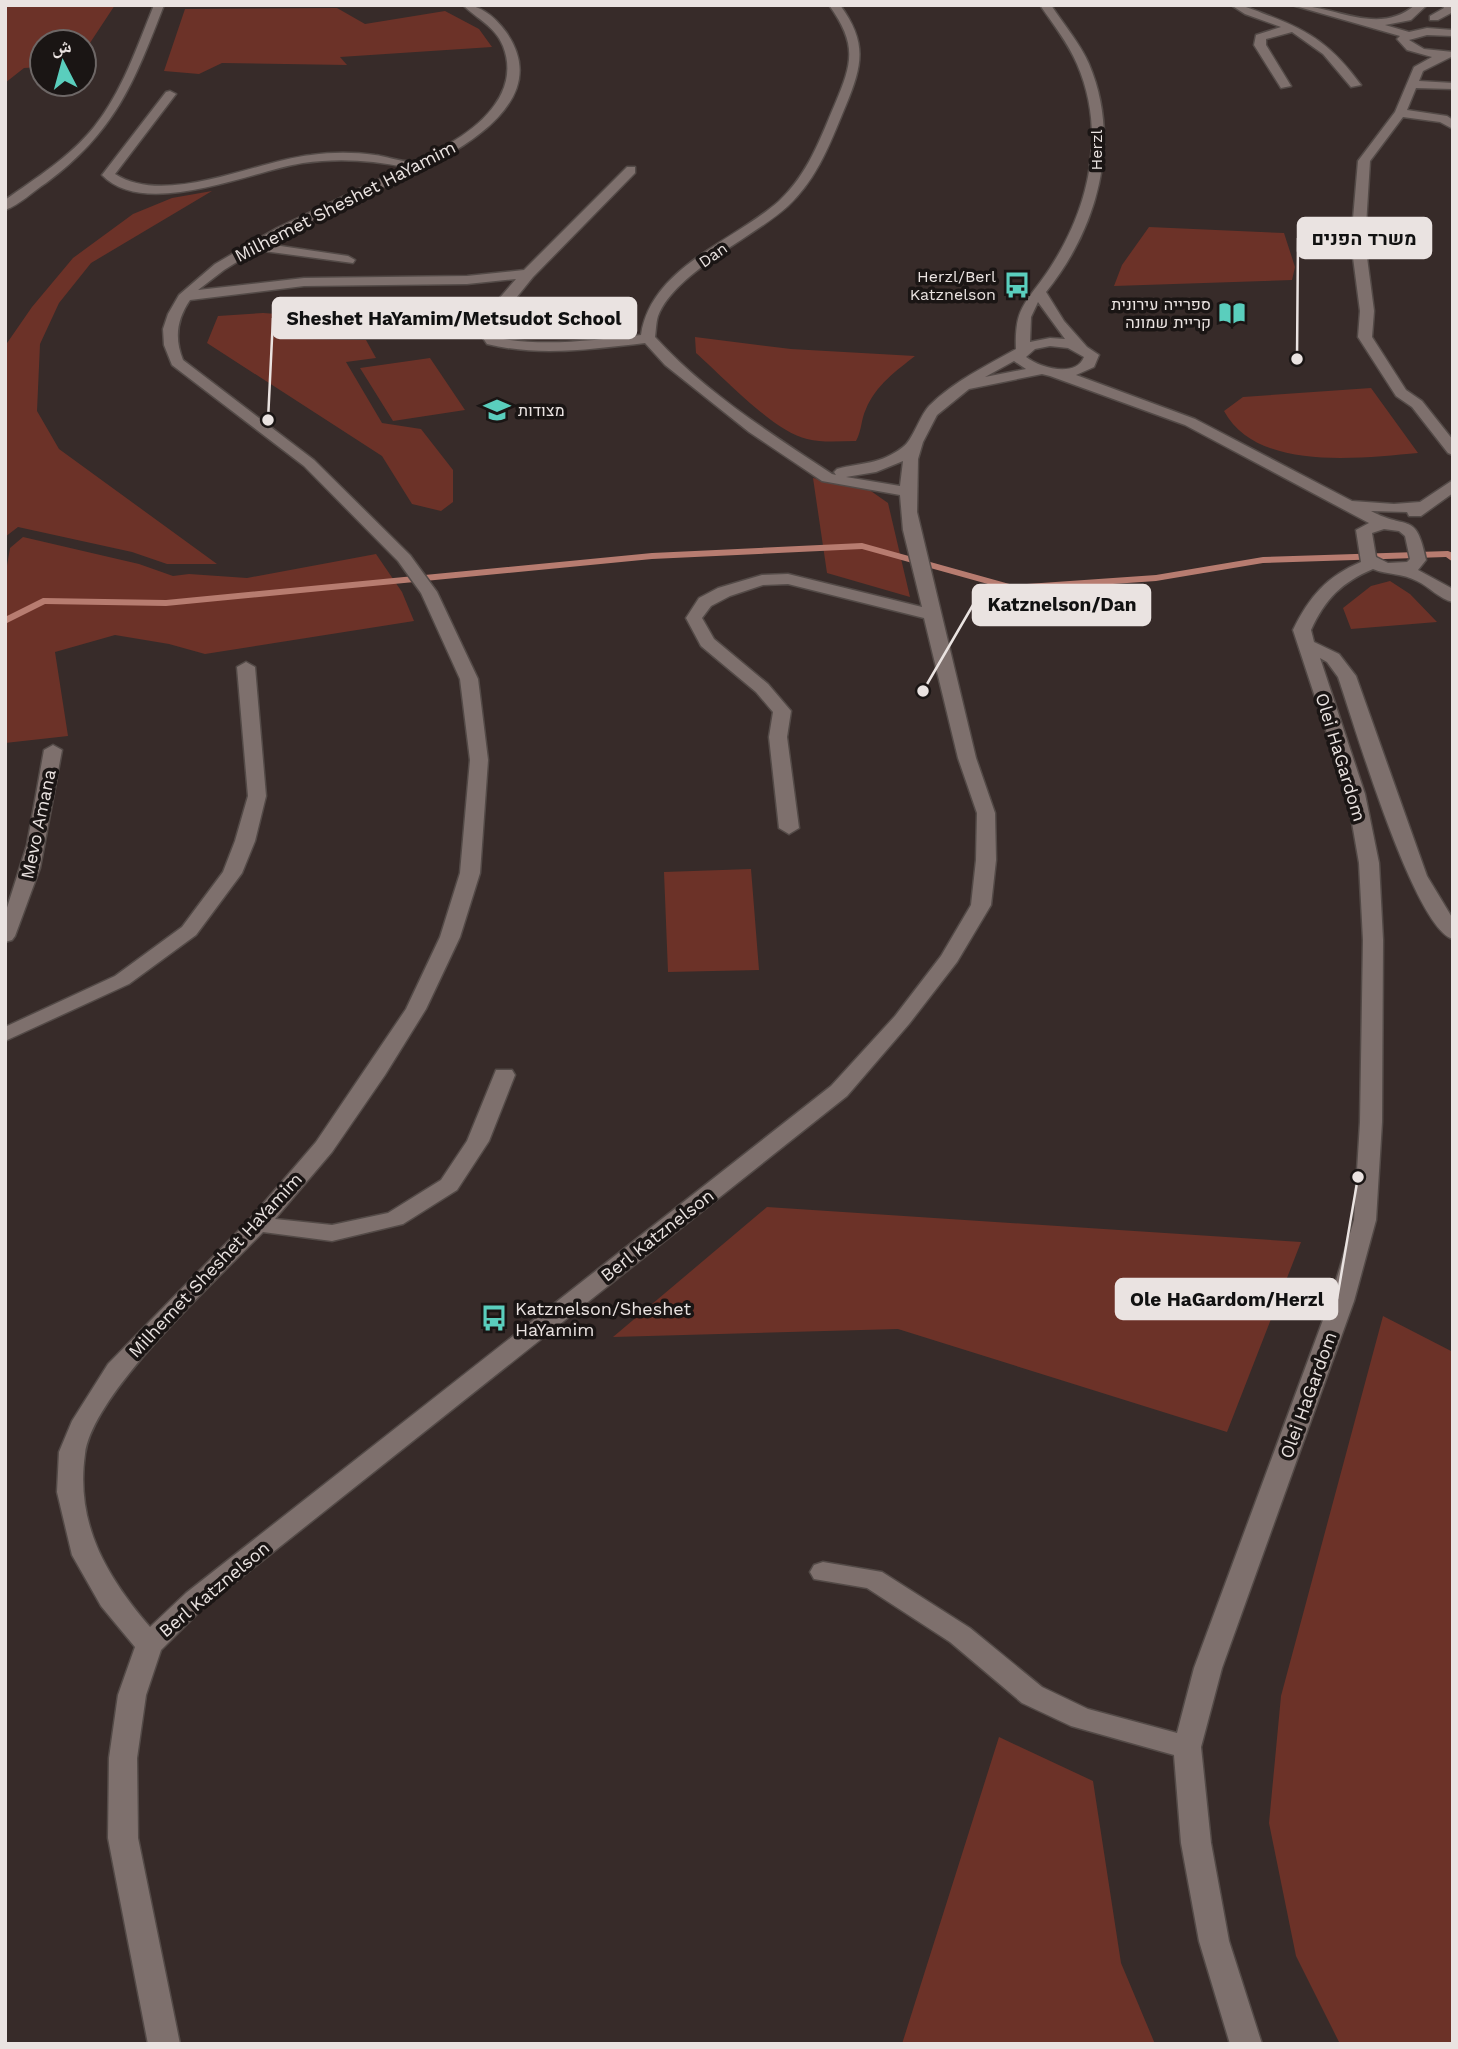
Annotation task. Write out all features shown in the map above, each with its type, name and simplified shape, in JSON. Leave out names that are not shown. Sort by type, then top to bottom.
[{"type":"street","points":[[5,206],[87,142],[107,119],[141,52],[159,5]]},
{"type":"street","name":"Milhemet Sheshet HaYamim","points":[[149,1644],[110,1600],[85,1556],[70,1492],[72,1452],[84,1421],[117,1370],[258,1224],[324,1147],[416,1009],[444,949],[470,873],[479,760],[469,679],[429,592],[404,558],[309,463],[177,362],[170,349],[169,332],[175,314],[186,296],[206,278],[254,246],[416,166],[463,140],[490,121],[513,77],[513,61],[507,40],[497,26],[468,5]]},
{"type":"street","name":"Dan","points":[[648,338],[651,316],[673,283],[784,203],[816,166],[854,72],[854,40],[849,25],[834,5]]},
{"type":"street","name":"Herzl","points":[[1021,351],[1025,314],[1058,268],[1084,219],[1100,157],[1094,97],[1083,65],[1065,31],[1045,5]]},
{"type":"street","points":[[1236,5],[1293,28],[1326,48],[1355,85]]},
{"type":"street","points":[[1297,5],[1409,38],[1449,54]]},
{"type":"street","points":[[1362,23],[1399,21],[1427,11],[1450,9],[1447,5]]},
{"type":"street","points":[[1427,11],[1453,32]]},
{"type":"street","points":[[1409,38],[1429,21],[1427,11]]},
{"type":"street","points":[[1285,86],[1260,45],[1260,37],[1270,32],[1293,28]]},
{"type":"street","points":[[1409,38],[1453,32]]},
{"type":"street","points":[[1409,38],[1418,69],[1413,84],[1401,113],[1389,124],[1364,161],[1358,242],[1367,311],[1365,337],[1401,393],[1417,404],[1453,450]]},
{"type":"street","points":[[1418,69],[1449,54]]},
{"type":"street","points":[[1413,84],[1453,86]]},
{"type":"street","points":[[170,94],[108,174],[114,182],[147,189],[172,188],[300,160],[326,158],[391,159],[416,166]]},
{"type":"street","points":[[1401,113],[1443,119],[1453,125]]},
{"type":"street","points":[[631,170],[528,274],[489,319],[484,330],[492,341],[516,347],[552,349],[648,338],[670,362],[754,429],[827,478],[908,492]]},
{"type":"street","points":[[254,246],[348,260]]},
{"type":"street","points":[[186,296],[304,282],[467,280],[528,274]]},
{"type":"street","points":[[1040,294],[1058,323],[1080,347],[1092,355],[1100,369],[1141,403]]},
{"type":"street","name":"Berl Katznelson","points":[[164,2044],[123,1838],[122,1758],[132,1695],[149,1644],[195,1600],[839,1091],[902,1020],[950,958],[981,905],[986,860],[986,813],[967,758],[911,530],[908,492],[911,449],[922,425],[943,400],[988,367],[1021,351],[1050,342],[1080,347]]},
{"type":"street","points":[[1021,351],[1023,363],[1191,422],[1340,502],[1413,534]]},
{"type":"street","name":"Berl Katznelson","points":[[963,387],[1047,371],[1077,370],[1090,364],[1100,369]]},
{"type":"street","points":[[804,462],[844,473],[872,470],[892,462],[911,449]]},
{"type":"street","points":[[1278,468],[1364,530],[1366,556],[1373,564],[1385,568],[1409,565],[1453,591]]},
{"type":"street","points":[[1364,530],[1388,524],[1424,506],[1453,485]]},
{"type":"street","points":[[1409,565],[1413,534],[1453,496]]},
{"type":"street","points":[[1340,502],[1394,509],[1424,506]]},
{"type":"street","name":"Olei HaGardom","points":[[1246,2044],[1214,1941],[1196,1843],[1187,1747],[1208,1668],[1342,1301],[1365,1220],[1371,1122],[1373,940],[1369,863],[1356,794],[1302,630],[1313,603],[1332,582],[1373,564]]},
{"type":"street","points":[[1409,565],[1453,597]]},
{"type":"street","points":[[789,828],[778,737],[782,711],[762,688],[707,642],[694,618],[705,602],[724,592],[762,580],[788,579],[932,615]]},
{"type":"street","points":[[1306,644],[1333,658],[1347,676],[1416,876],[1438,915],[1453,933]]},
{"type":"street","points":[[5,1035],[122,980],[189,931],[232,873],[245,841],[257,796],[246,667]]},
{"type":"street","name":"Mevo Amana","points":[[5,936],[18,911],[37,845],[53,750]]},
{"type":"street","points":[[258,1224],[332,1233],[395,1219],[449,1185],[478,1141],[504,1075]]},
{"type":"street","points":[[823,1572],[873,1579],[960,1634],[1032,1695],[1082,1718],[1187,1747]]},
{"type":"shaded area","points":[[5,5],[115,5],[98,31],[98,28],[28,28],[28,68],[5,83]]},
{"type":"shaded area","points":[[337,8],[365,24],[445,11],[479,29],[492,47],[340,57],[347,65],[222,63],[199,74],[164,71],[185,9]]},
{"type":"shaded area","points":[[212,191],[91,263],[59,303],[40,344],[37,411],[59,449],[217,564],[167,564],[132,552],[18,527],[5,537],[5,346],[32,307],[73,258],[133,214],[172,198]]},
{"type":"shaded area","points":[[1149,227],[1284,233],[1295,267],[1292,280],[1114,286],[1122,265]]},
{"type":"shaded area","points":[[263,313],[306,316],[298,339],[366,340],[376,358],[346,362],[382,423],[421,429],[453,470],[453,502],[441,511],[412,504],[382,456],[207,343],[218,316]]},
{"type":"shaded area","points":[[695,337],[791,349],[915,356],[887,379],[870,400],[856,441],[819,441],[794,434],[764,415],[696,353]]},
{"type":"shaded area","points":[[430,358],[465,410],[393,421],[360,368]]},
{"type":"shaded area","points":[[1371,388],[1418,453],[1340,458],[1285,452],[1260,444],[1239,431],[1224,411],[1243,397]]},
{"type":"shaded area","points":[[813,478],[868,489],[888,503],[910,597],[827,573]]},
{"type":"shaded area","points":[[23,537],[139,564],[173,576],[189,574],[247,578],[376,554],[402,592],[414,621],[205,654],[169,644],[115,635],[55,652],[68,736],[5,743],[5,577],[10,548]]},
{"type":"shaded area","points":[[1390,581],[1410,594],[1437,622],[1351,629],[1343,608],[1371,586]]},
{"type":"shaded area","points":[[751,869],[759,970],[668,972],[664,872]]},
{"type":"shaded area","points":[[767,1207],[1301,1242],[1227,1432],[898,1329],[613,1337]]},
{"type":"shaded area","points":[[1383,1316],[1453,1352],[1453,2044],[1340,2044],[1296,1956],[1269,1823],[1281,1696]]},
{"type":"shaded area","points":[[999,1737],[1093,1781],[1121,1963],[1155,2044],[902,2044]]},
{"type":"waterway","points":[[5,621],[43,601],[166,603],[652,556],[862,546],[1013,588],[1156,578],[1263,560],[1448,554],[1453,559]]},
{"type":"place","name":"Herzl/Berl Katznelson","points":[[1017,285]]},
{"type":"place","name":"ספרייה עירונית קריית שמונה","points":[[1232,313]]},
{"type":"place","name":"משרד הפנים","points":[[1297,359]]},
{"type":"place","name":"מצודות","points":[[497,410]]},
{"type":"place","name":"Sheshet HaYamim/Metsudot School","points":[[268,420]]},
{"type":"place","name":"Katznelson/Dan","points":[[923,691]]},
{"type":"place","name":"Ole HaGardom/Herzl","points":[[1358,1177]]},
{"type":"place","name":"Katznelson/Sheshet HaYamim","points":[[494,1318]]}]
